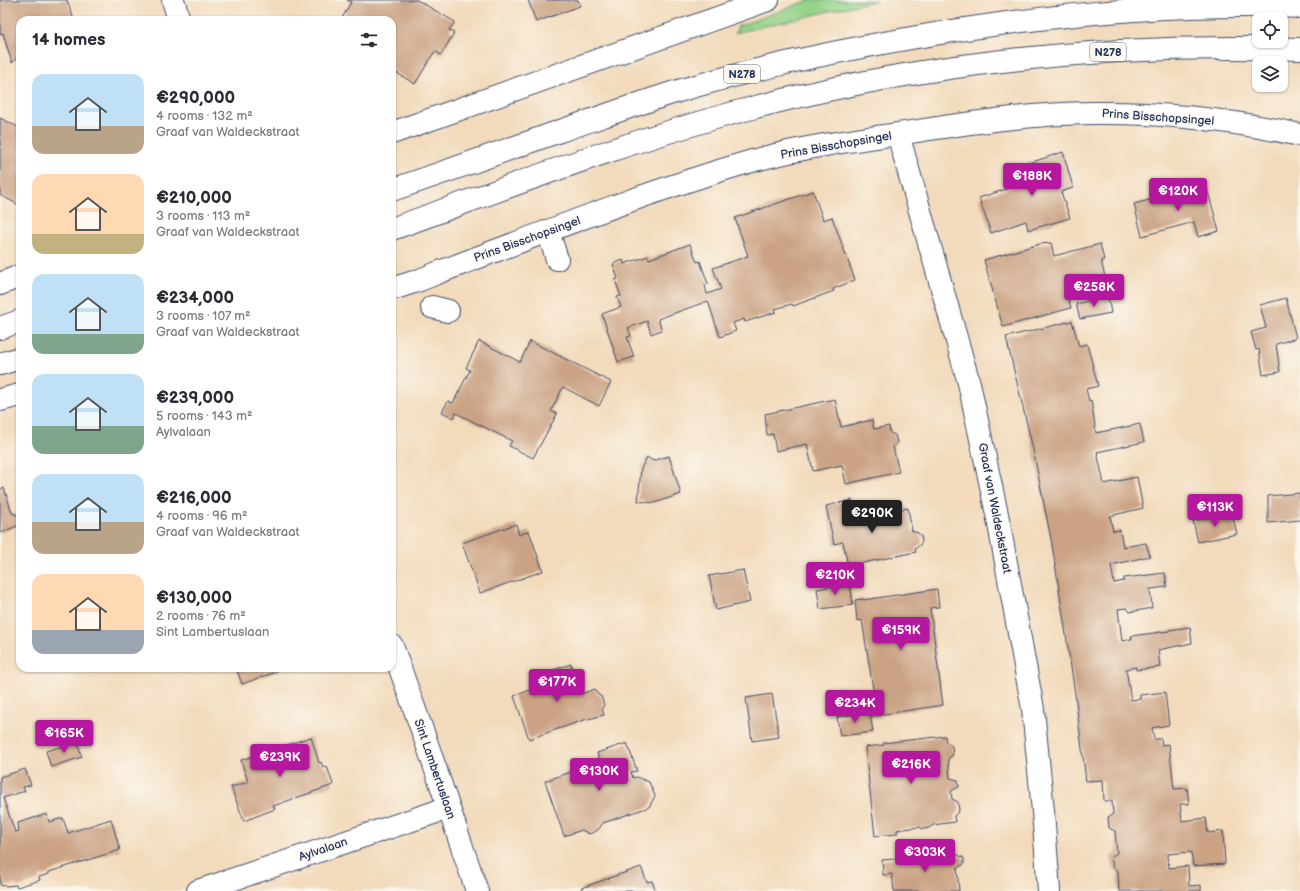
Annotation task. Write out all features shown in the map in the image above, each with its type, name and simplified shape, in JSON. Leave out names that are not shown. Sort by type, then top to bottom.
[{"type":"main road","points":[[173,0],[178,16]]},
{"type":"main road","points":[[396,132],[768,0]]},
{"type":"main road","name":"N278","points":[[396,189],[675,92],[771,66],[829,53],[946,32],[1047,18],[1182,7],[1264,5],[1298,7]]},
{"type":"main road","name":"N278","points":[[396,228],[576,162],[674,130],[753,107],[889,77],[954,66],[1014,59],[1106,52],[1188,48],[1298,49]]},
{"type":"main road","name":"Prins Bisschopsingel","points":[[396,288],[671,186],[755,160],[841,142],[1023,117],[1092,113],[1186,118],[1248,124],[1300,135]]},
{"type":"main road","name":"Graaf van Waldeckstraat","points":[[898,134],[969,382],[998,518],[1033,709],[1049,891]]},
{"type":"main road","points":[[548,232],[557,259]]},
{"type":"main road","points":[[0,284],[16,278]]},
{"type":"main road","points":[[0,328],[16,322]]},
{"type":"main road","points":[[0,364],[16,359]]},
{"type":"main road","points":[[0,400],[16,396]]},
{"type":"main road","name":"Sint Lambertuslaan","points":[[396,657],[477,891]]},
{"type":"main road","name":"Aylvalaan","points":[[198,891],[448,808]]},
{"type":"green space","points":[[810,0],[878,0],[735,33],[738,26]]},
{"type":"building","points":[[0,0],[67,0],[73,16],[16,16],[16,58],[12,63],[3,33],[0,34]]},
{"type":"building","points":[[347,0],[417,0],[455,22],[449,30],[454,33],[441,55],[435,51],[415,84],[396,72],[396,16],[343,16],[351,2]]},
{"type":"building","points":[[528,0],[578,0],[580,6],[536,22]]},
{"type":"building","points":[[0,118],[16,126],[16,203],[0,195]]},
{"type":"building","points":[[1063,152],[1073,187],[1061,192],[1070,218],[1028,230],[1026,221],[991,233],[979,198],[1031,181],[1026,164]]},
{"type":"building","points":[[1206,185],[1219,231],[1198,237],[1194,222],[1142,236],[1134,204]]},
{"type":"building","points":[[813,191],[823,220],[832,217],[855,280],[833,289],[834,291],[793,306],[792,304],[775,309],[776,312],[745,322],[744,319],[733,323],[736,331],[720,337],[708,301],[658,319],[662,330],[651,334],[647,321],[628,328],[631,336],[627,337],[634,357],[618,362],[602,314],[621,307],[617,297],[621,296],[615,280],[618,279],[613,264],[623,260],[624,264],[648,256],[649,259],[690,244],[697,262],[700,261],[708,284],[705,285],[707,294],[721,289],[713,268],[748,256],[735,218]]},
{"type":"building","points":[[1051,243],[1054,256],[1100,244],[1104,260],[1101,260],[1106,281],[1066,292],[1071,308],[1003,327],[984,260],[1040,244]]},
{"type":"building","points":[[1108,296],[1111,313],[1080,319],[1076,304]]},
{"type":"building","points":[[1286,298],[1296,338],[1276,344],[1280,372],[1263,375],[1259,349],[1256,350],[1251,332],[1266,328],[1260,305]]},
{"type":"building","points":[[1072,321],[1079,346],[1087,344],[1098,386],[1086,389],[1089,401],[1091,400],[1096,433],[1140,424],[1144,442],[1097,452],[1104,484],[1137,477],[1143,508],[1110,516],[1113,531],[1120,530],[1123,547],[1146,543],[1150,556],[1111,565],[1114,583],[1124,581],[1124,578],[1165,573],[1167,587],[1150,589],[1152,608],[1130,612],[1127,608],[1118,609],[1122,641],[1132,639],[1131,636],[1190,627],[1192,643],[1158,650],[1160,667],[1136,670],[1136,667],[1126,669],[1131,700],[1140,699],[1140,695],[1165,692],[1169,725],[1152,728],[1154,739],[1161,739],[1162,745],[1169,744],[1174,789],[1187,788],[1189,804],[1180,804],[1182,821],[1206,818],[1208,833],[1223,831],[1225,864],[1193,866],[1191,852],[1168,854],[1169,868],[1188,866],[1189,886],[1201,885],[1201,891],[1119,891],[1118,871],[1113,868],[1111,857],[1117,853],[1115,831],[1109,828],[1108,817],[1113,814],[1112,801],[1104,801],[1103,780],[1086,781],[1075,693],[1052,544],[1033,449],[1006,337]]},
{"type":"building","points":[[479,341],[520,362],[530,341],[611,382],[599,406],[563,387],[551,411],[557,414],[533,458],[509,446],[512,441],[456,413],[454,418],[442,412],[448,401],[453,403],[470,370],[466,368]]},
{"type":"building","points":[[835,399],[841,427],[872,420],[874,429],[889,426],[890,433],[895,435],[897,442],[893,447],[899,472],[846,484],[842,465],[813,471],[807,444],[776,451],[773,434],[767,435],[765,414]]},
{"type":"building","points":[[669,456],[681,494],[654,503],[638,501],[641,469],[647,457],[653,461]]},
{"type":"building","points":[[4,488],[12,513],[16,514],[16,527],[0,533],[0,490]]},
{"type":"building","points":[[1300,493],[1300,520],[1268,523],[1268,496]]},
{"type":"building","points":[[852,500],[856,519],[908,508],[912,531],[921,536],[922,541],[915,549],[916,552],[848,566],[843,542],[834,544],[826,506]]},
{"type":"building","points":[[1232,513],[1237,534],[1198,542],[1193,521]]},
{"type":"building","points":[[516,524],[519,535],[529,531],[543,571],[480,593],[462,543]]},
{"type":"building","points":[[743,570],[750,602],[716,610],[709,576]]},
{"type":"building","points":[[850,583],[853,605],[820,609],[817,589]]},
{"type":"building","points":[[937,589],[939,607],[930,608],[943,705],[872,716],[869,696],[874,695],[862,620],[857,621],[855,600]]},
{"type":"building","points":[[571,664],[581,694],[595,689],[598,695],[601,696],[604,705],[602,708],[604,715],[584,720],[529,739],[514,696],[543,685],[540,674]]},
{"type":"building","points":[[238,672],[276,672],[242,684]]},
{"type":"building","points":[[772,694],[779,737],[752,741],[746,698]]},
{"type":"building","points":[[870,712],[873,732],[840,736],[837,717]]},
{"type":"building","points":[[945,736],[946,742],[952,746],[953,755],[948,759],[950,778],[958,780],[959,787],[951,791],[952,799],[958,802],[959,811],[954,816],[955,822],[933,825],[929,828],[923,829],[919,827],[897,830],[897,834],[875,836],[865,747],[884,745],[883,743]]},
{"type":"building","points":[[311,737],[319,763],[321,762],[323,767],[327,766],[333,785],[273,806],[275,809],[244,821],[231,787],[248,782],[241,760]]},
{"type":"building","points":[[77,742],[82,757],[51,767],[46,751]]},
{"type":"building","points":[[627,743],[637,771],[631,772],[633,778],[636,777],[649,782],[655,796],[649,807],[603,823],[598,830],[589,834],[582,830],[564,836],[545,781],[600,762],[597,753]]},
{"type":"building","points":[[25,769],[31,785],[23,787],[25,791],[3,798],[15,832],[19,831],[18,823],[47,814],[49,822],[63,818],[68,833],[111,819],[120,850],[49,872],[49,874],[39,877],[40,880],[17,887],[16,885],[0,885],[0,777]]},
{"type":"building","points":[[956,854],[964,858],[964,864],[957,868],[959,891],[894,891],[892,874],[883,875],[882,860]]},
{"type":"building","points":[[641,867],[647,882],[652,881],[656,891],[582,891],[581,888]]}]
